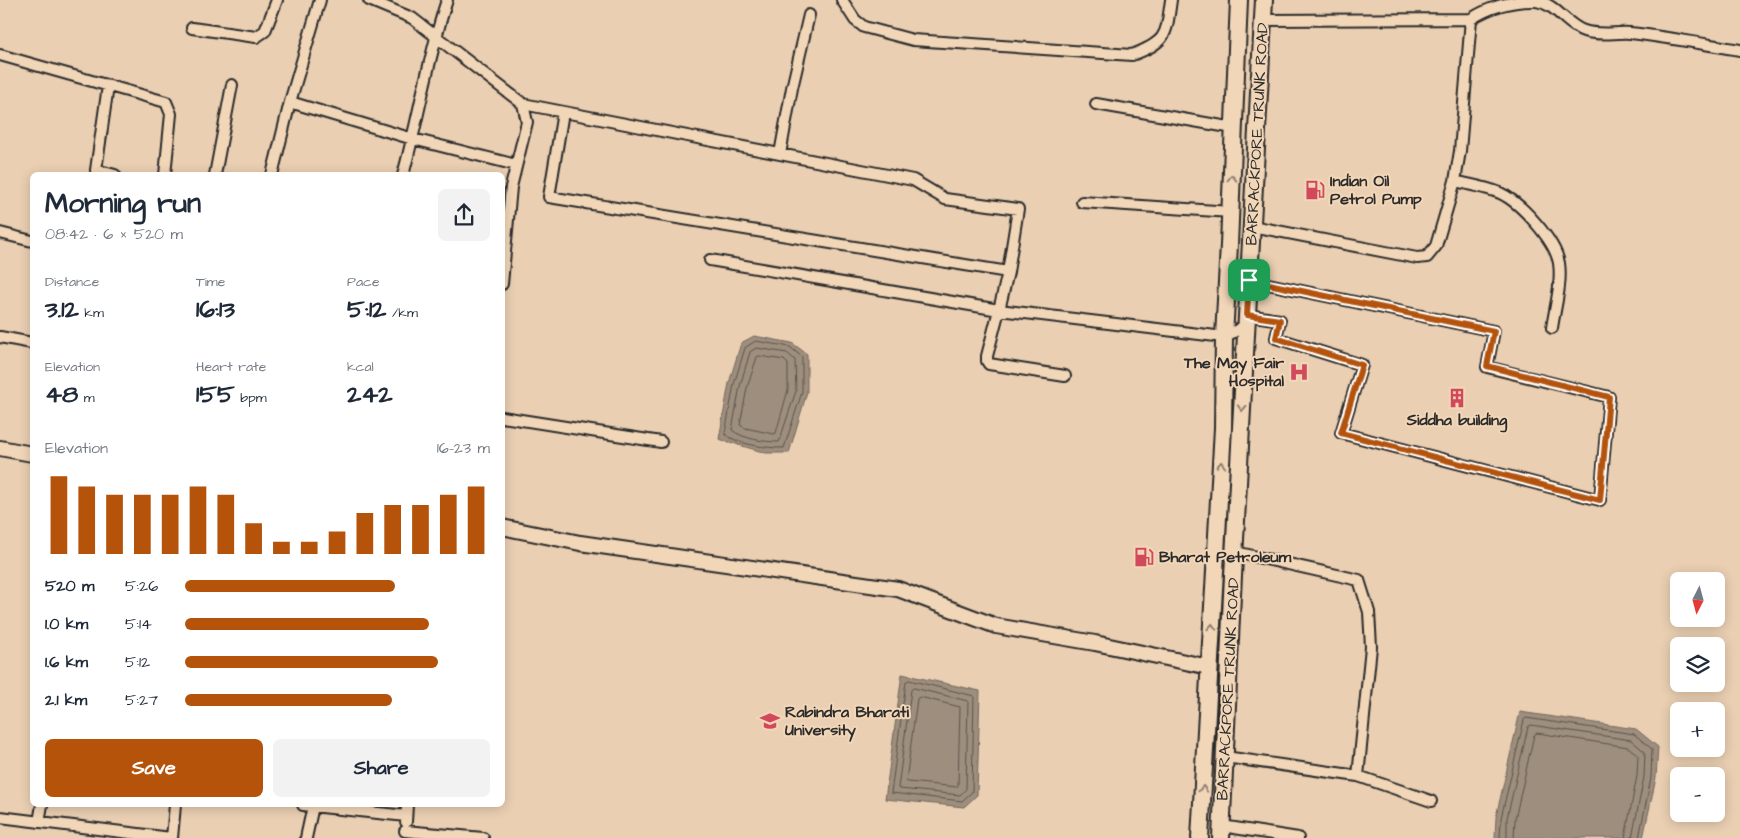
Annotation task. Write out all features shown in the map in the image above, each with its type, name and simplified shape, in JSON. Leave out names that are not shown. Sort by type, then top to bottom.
[{"type":"main road","name":"BARRACKPORE TRUNK ROAD","points":[[1200,838],[1223,428],[1224,337],[1239,0]]},
{"type":"main road","name":"BARRACKPORE TRUNK ROAD","points":[[1221,832],[1264,0]]},
{"type":"street","points":[[192,28],[256,37],[265,31],[276,0]]},
{"type":"street","points":[[273,172],[290,102],[320,0]]},
{"type":"street","points":[[370,0],[412,18],[523,104],[913,180],[945,199],[1018,209],[1008,272],[987,361],[989,364],[1066,376]]},
{"type":"street","points":[[404,172],[435,36],[447,0]]},
{"type":"street","points":[[842,0],[855,20],[864,27],[913,40],[1132,55],[1149,48],[1161,40],[1167,26],[1171,0]]},
{"type":"street","points":[[1481,12],[1482,0]]},
{"type":"street","points":[[1263,20],[1470,19],[1481,12],[1502,4],[1534,0],[1543,2],[1583,31],[1604,34],[1628,33],[1740,50]]},
{"type":"street","points":[[780,154],[792,88],[809,15]]},
{"type":"street","points":[[1252,226],[1417,258],[1427,257],[1436,246],[1455,181],[1460,151],[1470,19]]},
{"type":"street","points":[[0,55],[166,102],[171,114],[165,172]]},
{"type":"street","points":[[216,172],[232,85]]},
{"type":"street","points":[[104,172],[96,170],[108,86]]},
{"type":"street","points":[[290,102],[413,138],[516,165]]},
{"type":"street","points":[[505,252],[511,188],[527,122],[523,104]]},
{"type":"street","points":[[1096,104],[1234,128]]},
{"type":"street","points":[[562,112],[549,197],[1008,272]]},
{"type":"street","points":[[1455,181],[1500,193],[1525,213],[1546,237],[1555,252],[1558,262],[1559,281],[1552,328]]},
{"type":"street","points":[[1082,202],[1231,212]]},
{"type":"street","points":[[0,233],[30,240]]},
{"type":"street","points":[[710,260],[999,310],[1224,337],[1247,320],[1280,320],[1276,338],[1362,365],[1341,433],[1600,500],[1609,397],[1487,366],[1494,331],[1249,280]]},
{"type":"street","points":[[0,337],[30,343]]},
{"type":"street","points":[[505,417],[661,442]]},
{"type":"street","points":[[0,448],[30,454]]},
{"type":"street","points":[[505,528],[580,543],[898,589],[996,626],[1095,643],[1209,667]]},
{"type":"street","points":[[1235,552],[1359,580],[1369,612],[1371,647],[1358,776]]},
{"type":"street","points":[[1225,757],[1358,776],[1430,801]]},
{"type":"street","points":[[39,822],[42,807]]},
{"type":"street","points":[[0,818],[172,838],[175,807]]},
{"type":"street","points":[[306,838],[308,807]]},
{"type":"street","points":[[318,807],[406,816]]},
{"type":"street","points":[[407,807],[406,834],[483,838]]},
{"type":"street","points":[[1221,832],[1298,838]]},
{"type":"water","points":[[754,336],[792,343],[807,354],[807,392],[789,453],[766,453],[719,439],[729,383],[741,343]]},
{"type":"water","points":[[902,674],[980,691],[977,795],[964,807],[885,799]]},
{"type":"water","points":[[1520,712],[1636,729],[1658,747],[1656,778],[1643,838],[1495,838],[1496,817]]},
{"type":"place","name":"Indian Oil Petrol Pump","points":[[1315,190]]},
{"type":"place","name":"The May Fair Hospital","points":[[1299,372]]},
{"type":"place","name":"Siddha building","points":[[1457,398]]},
{"type":"place","name":"Bharat Petroleum","points":[[1144,557]]},
{"type":"place","name":"Rabindra Bharati University","points":[[770,721]]},
{"type":"route","points":[[1249,280],[1494,331],[1487,366],[1609,397],[1600,500],[1341,433],[1362,365],[1276,338],[1280,320],[1247,315],[1249,280]]}]
